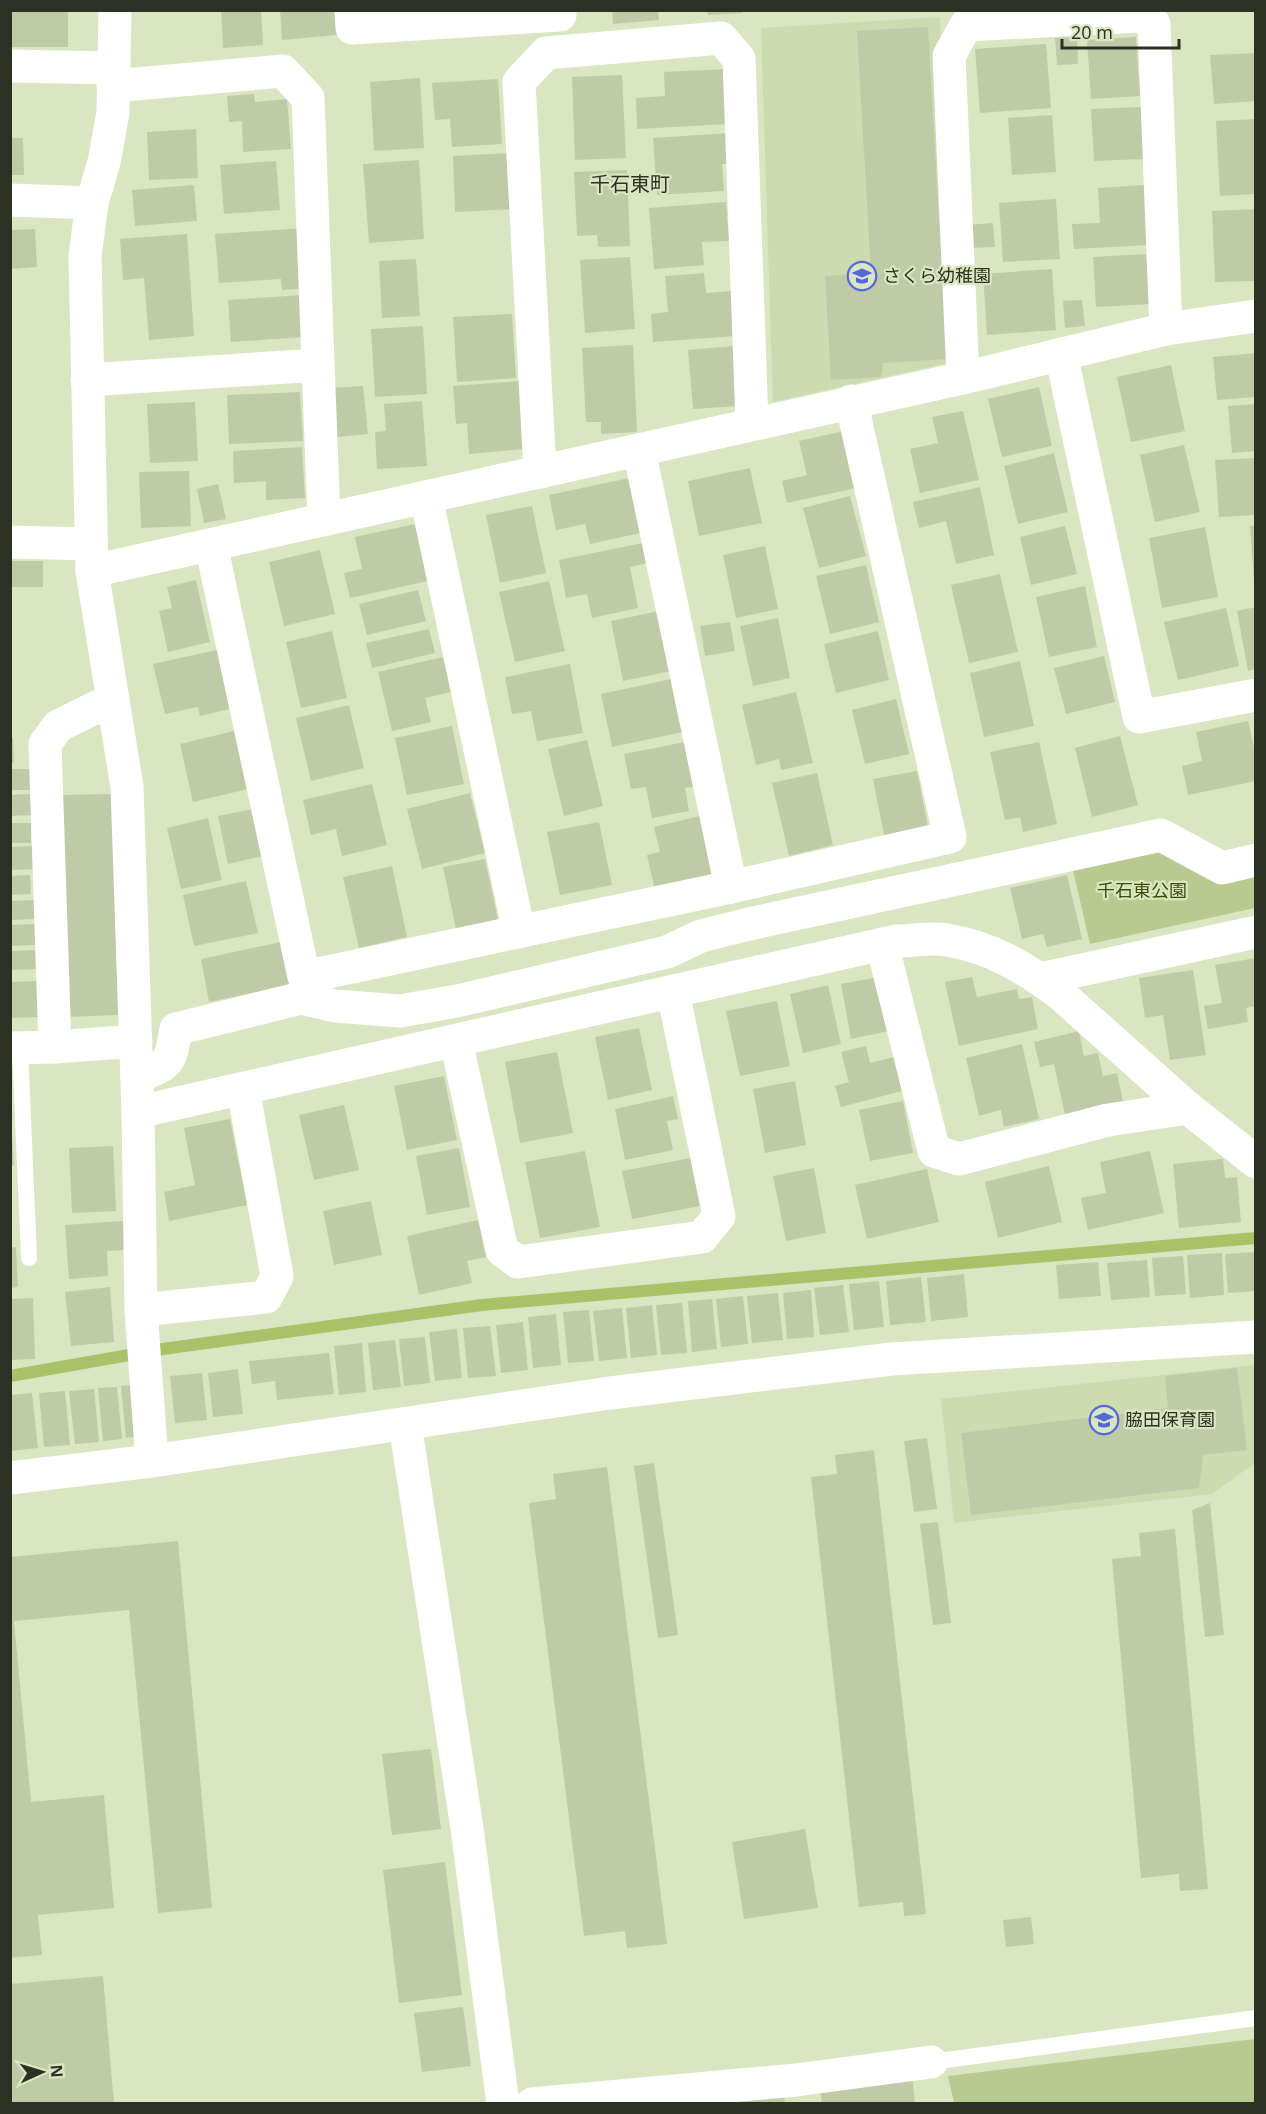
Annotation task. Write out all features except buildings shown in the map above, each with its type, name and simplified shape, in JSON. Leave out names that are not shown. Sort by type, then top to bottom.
[{"type":"street","points":[[115,10],[113,113],[104,162],[92,203],[84,256],[91,558],[128,787],[138,1112],[141,1310],[152,1461]]},
{"type":"street","points":[[351,10],[352,28],[560,15],[560,10]]},
{"type":"street","points":[[963,378],[949,56],[966,25],[1139,16],[1154,24],[1166,329]]},
{"type":"street","points":[[540,472],[519,82],[546,53],[721,38],[739,59],[752,424]]},
{"type":"street","points":[[10,66],[113,77],[283,71],[308,98],[324,520]]},
{"type":"street","points":[[10,200],[92,203]]},
{"type":"street","points":[[10,542],[91,558],[210,545],[963,378],[1166,329],[1256,316]]},
{"type":"street","points":[[1061,354],[1139,717],[1256,695]]},
{"type":"street","points":[[87,380],[318,365]]},
{"type":"street","points":[[210,545],[304,977],[731,887],[950,837],[851,402]]},
{"type":"street","points":[[639,450],[731,887]]},
{"type":"street","points":[[426,497],[519,932]]},
{"type":"street","points":[[55,1047],[45,744],[58,726],[113,699]]},
{"type":"street","points":[[137,1076],[162,1068],[171,1057],[176,1029],[301,998],[335,1006],[400,1011],[457,1001],[668,952],[701,936],[749,924],[1161,835],[1222,868],[1256,860]]},
{"type":"street","points":[[1040,979],[1256,932]]},
{"type":"street","points":[[138,1112],[882,944],[896,941],[945,939],[985,950],[1020,965],[1040,979],[1059,993],[1188,1108],[1256,1161]]},
{"type":"street","points":[[882,944],[934,1151],[958,1159],[1108,1120],[1188,1108]]},
{"type":"street","points":[[456,1041],[502,1250],[518,1262],[702,1237],[719,1216],[674,992]]},
{"type":"street","points":[[15,1048],[136,1041]]},
{"type":"street","points":[[141,1310],[266,1297],[277,1276],[243,1089]]},
{"type":"street","points":[[10,1478],[152,1461],[610,1393],[892,1359],[1256,1337]]},
{"type":"street","points":[[405,1424],[467,1828],[503,2103]]},
{"type":"street","points":[[532,2103],[797,2092],[931,2062]]},
{"type":"lane","points":[[15,1048],[29,1258]]},
{"type":"lane","points":[[931,2062],[1256,2018]]},
{"type":"shaded area","points":[[940,17],[952,362],[773,402],[761,28]]},
{"type":"shaded area","points":[[1255,1365],[1255,1463],[1212,1494],[954,1523],[941,1399]]},
{"type":"green space","name":"千石東公園","points":[[1159,846],[1255,870],[1255,908],[1090,944],[1072,866]]},
{"type":"green space","points":[[1255,2039],[1255,2103],[954,2103],[948,2076]]},
{"type":"waterway","points":[[10,1376],[163,1349],[482,1305],[1256,1238]]},
{"type":"place","name":"さくら幼稚園","points":[[862,276]]},
{"type":"place","name":"脇田保育園","points":[[1104,1420]]},
{"type":"district","name":"千石東町","points":[[630,184]]}]
